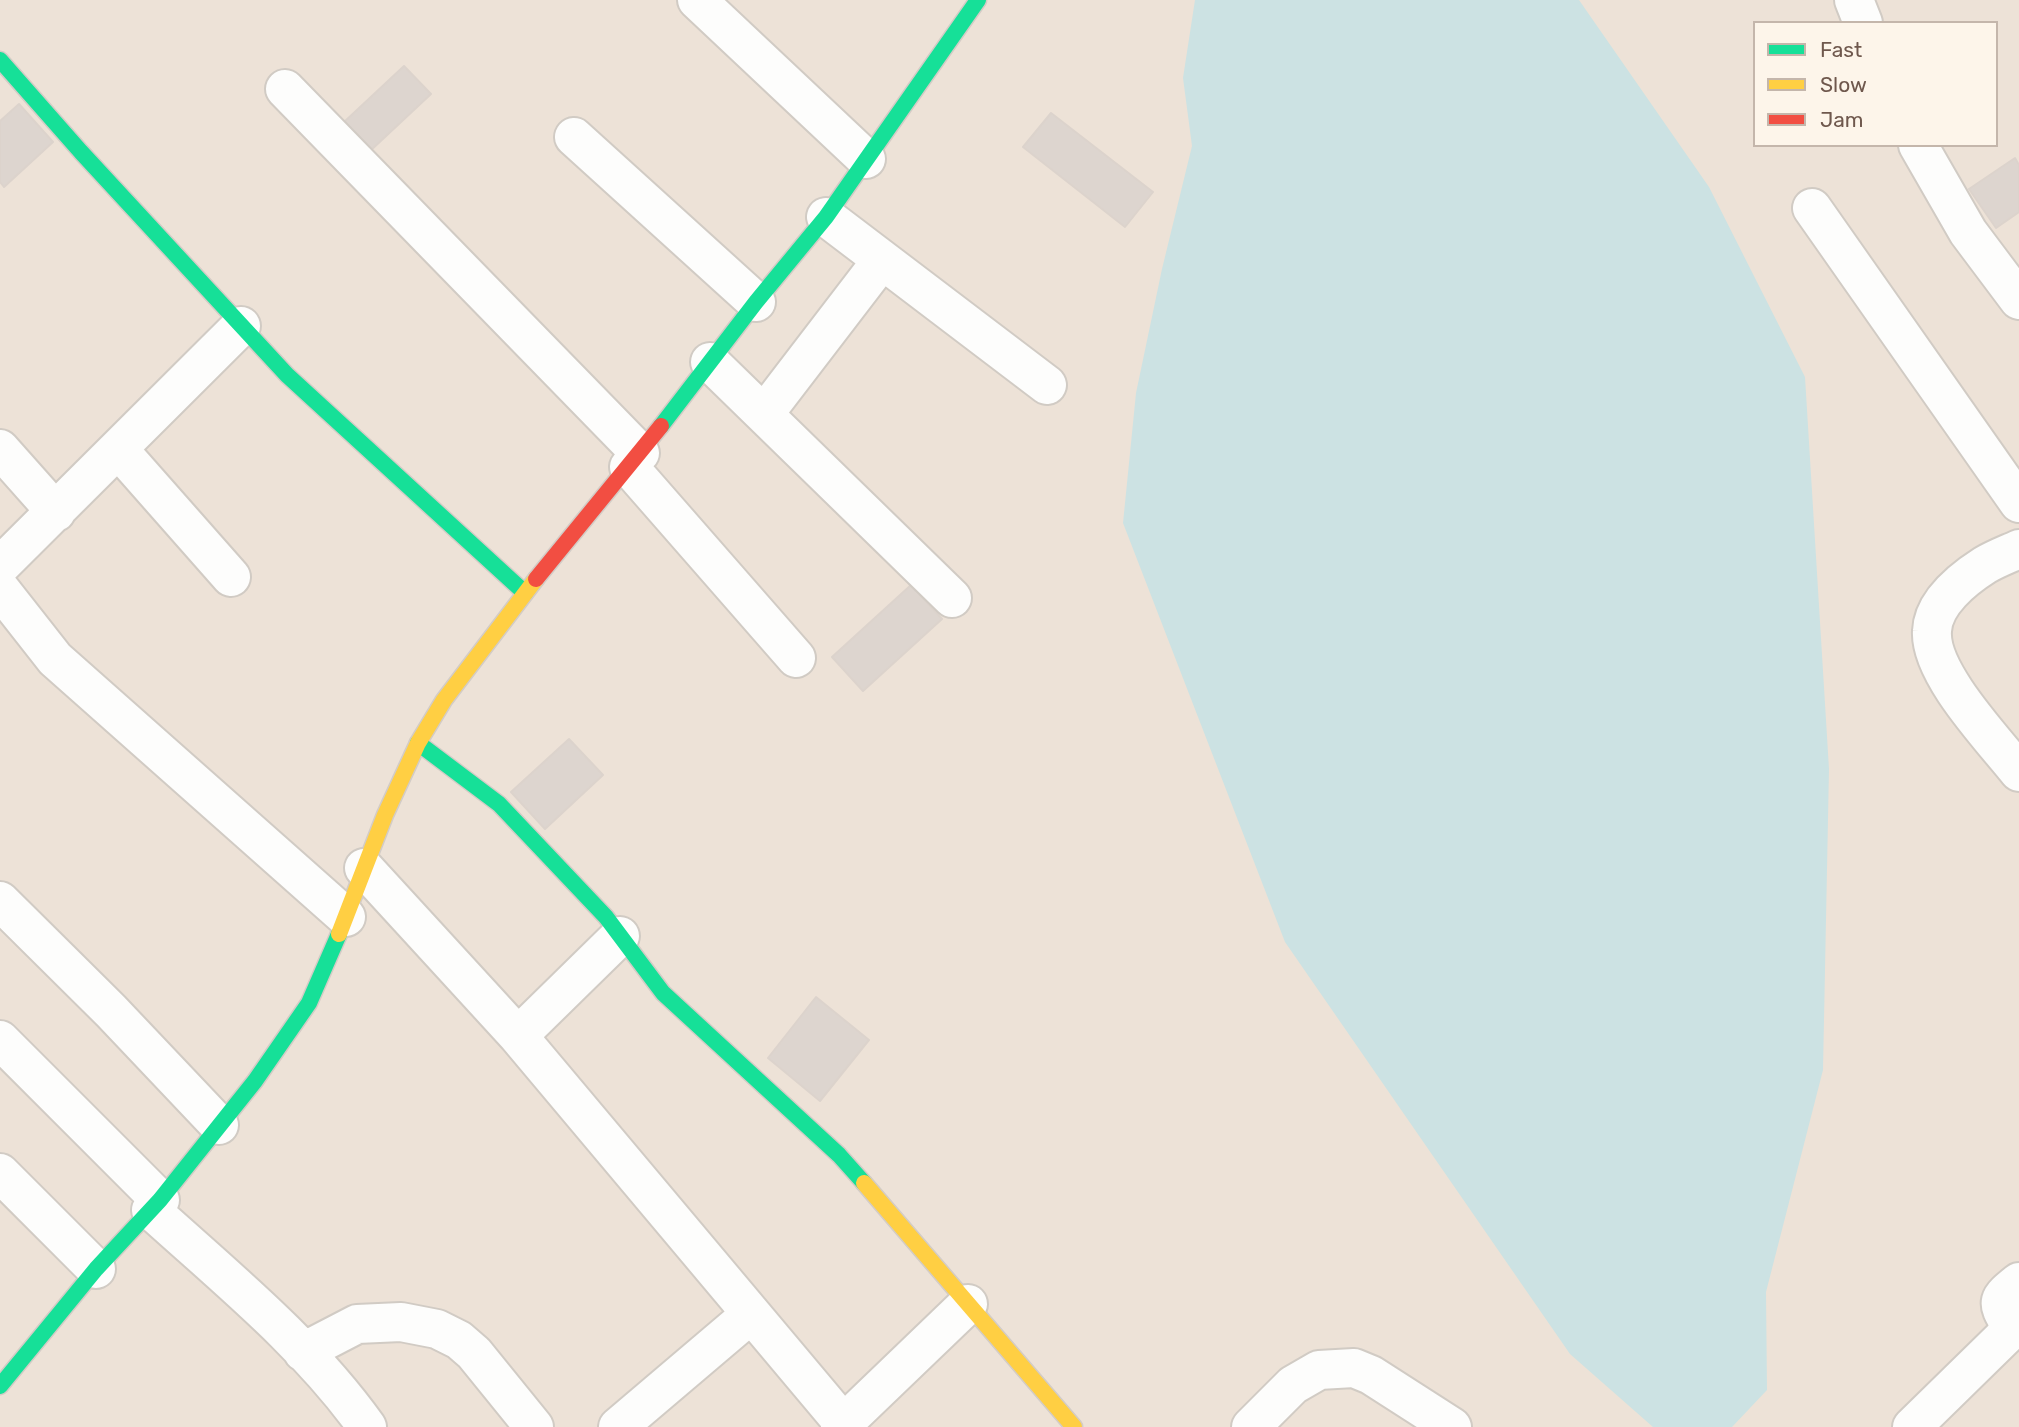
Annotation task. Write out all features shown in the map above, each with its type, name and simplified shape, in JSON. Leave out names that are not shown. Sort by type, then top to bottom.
[{"type":"main road","points":[[0,1386],[96,1269],[155,1205],[255,1081],[309,1003],[418,743],[444,700],[525,593],[635,460],[826,217],[978,0]]},
{"type":"main road","points":[[0,60],[287,375],[525,593]]},
{"type":"main road","points":[[418,743],[499,804],[606,917],[663,993],[839,1155],[1074,1427]]},
{"type":"street","points":[[697,0],[866,159]]},
{"type":"street","points":[[1854,0],[1862,21]]},
{"type":"street","points":[[285,89],[614,428],[635,460],[796,658]]},
{"type":"street","points":[[574,136],[757,302]]},
{"type":"street","points":[[1919,147],[1968,232],[2019,300]]},
{"type":"street","points":[[1812,208],[2019,503]]},
{"type":"street","points":[[826,217],[1047,386]]},
{"type":"street","points":[[764,414],[882,260]]},
{"type":"street","points":[[0,566],[241,326]]},
{"type":"street","points":[[710,362],[952,598]]},
{"type":"street","points":[[0,449],[56,512]]},
{"type":"street","points":[[119,450],[231,577]]},
{"type":"street","points":[[2019,549],[1985,565],[1959,585],[1938,612],[1931,630],[1935,655],[1947,680],[2019,772]]},
{"type":"street","points":[[0,589],[55,659],[346,917]]},
{"type":"street","points":[[364,868],[518,1037],[842,1425],[968,1304]]},
{"type":"street","points":[[0,901],[111,1011],[219,1125]]},
{"type":"street","points":[[518,1037],[620,936]]},
{"type":"street","points":[[0,1040],[155,1205],[343,1393],[367,1427]]},
{"type":"street","points":[[0,1173],[96,1269]]},
{"type":"street","points":[[1912,1427],[2004,1337],[2010,1324],[1999,1308],[2000,1303],[2019,1282]]},
{"type":"street","points":[[618,1427],[751,1314]]},
{"type":"street","points":[[303,1352],[357,1324],[401,1322],[437,1329],[459,1340],[474,1353],[534,1427]]},
{"type":"street","points":[[1251,1427],[1293,1385],[1319,1370],[1354,1368],[1371,1375],[1452,1427]]},
{"type":"shaded area","points":[[0,0],[2019,0],[2019,1427],[0,1427]]},
{"type":"shaded area","points":[[1195,0],[1579,0],[1709,187],[1805,377],[1829,769],[1823,1070],[1766,1292],[1767,1390],[1732,1427],[1653,1427],[1570,1354],[1285,942],[1123,523],[1136,393],[1192,146],[1183,78]]},
{"type":"building","points":[[404,66],[431,94],[369,152],[343,123]]},
{"type":"building","points":[[19,104],[53,142],[4,187],[0,182],[0,121]]},
{"type":"building","points":[[1051,113],[1153,192],[1125,227],[1023,147]]},
{"type":"building","points":[[2015,158],[2019,165],[2019,212],[1996,228],[1969,189]]},
{"type":"building","points":[[911,585],[942,619],[863,691],[832,657]]},
{"type":"building","points":[[569,739],[603,775],[545,829],[511,792]]},
{"type":"building","points":[[816,997],[869,1040],[820,1101],[768,1058]]},
{"type":"traffic: fast","points":[[661,426],[756,302],[826,217],[978,0]]},
{"type":"traffic: fast","points":[[0,60],[287,375],[525,593]]},
{"type":"traffic: fast","points":[[418,743],[499,804],[606,917],[663,993],[839,1155],[864,1183]]},
{"type":"traffic: fast","points":[[0,1386],[96,1269],[160,1200],[255,1081],[309,1003],[339,934]]},
{"type":"traffic: slow","points":[[339,934],[385,815],[418,743],[444,700],[536,579]]},
{"type":"traffic: slow","points":[[864,1183],[1074,1427]]},
{"type":"traffic: jam","points":[[536,579],[661,426]]}]
